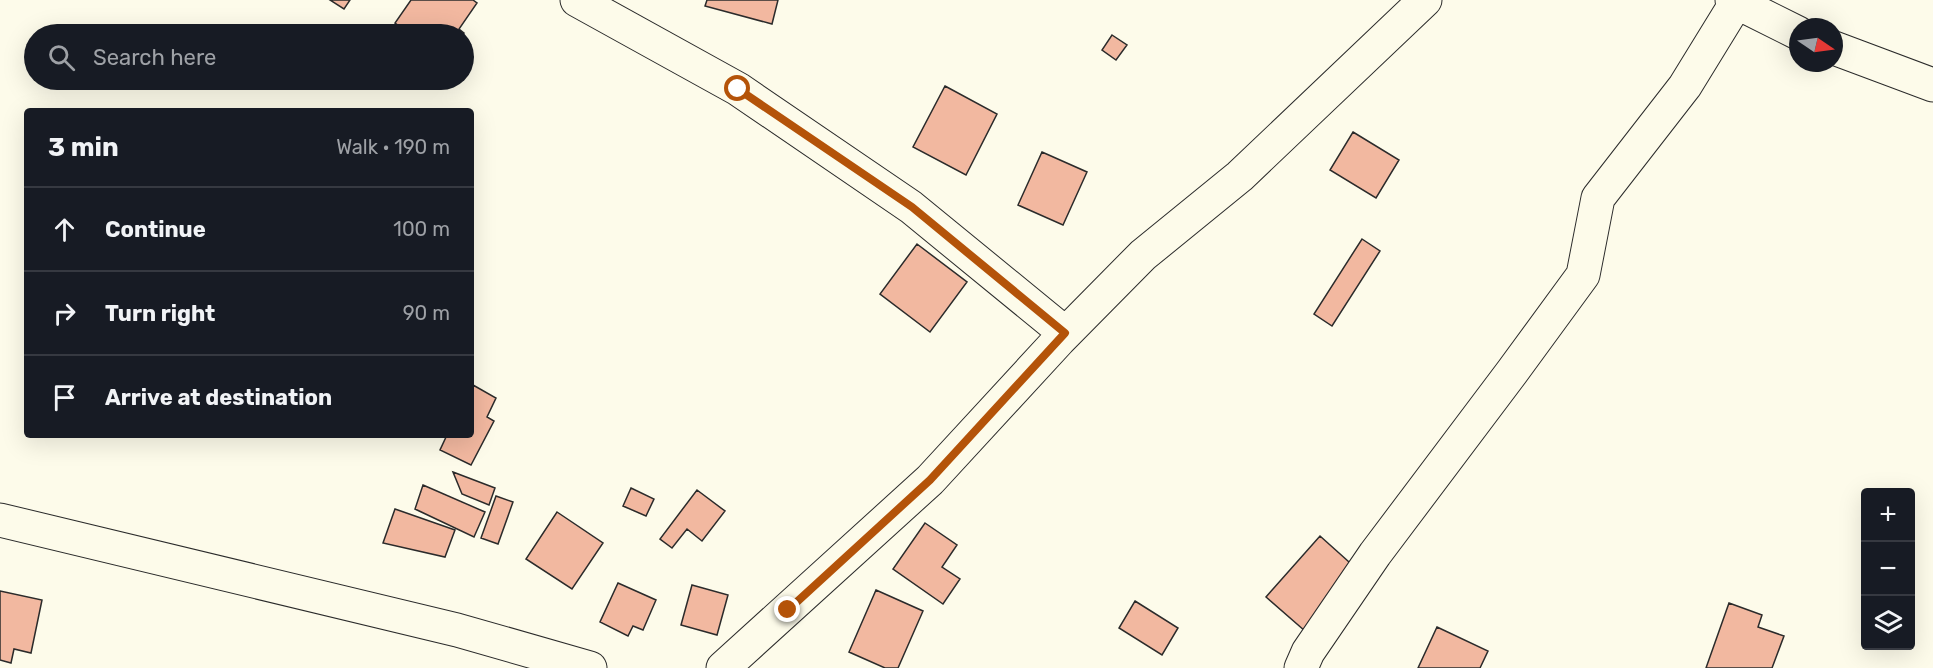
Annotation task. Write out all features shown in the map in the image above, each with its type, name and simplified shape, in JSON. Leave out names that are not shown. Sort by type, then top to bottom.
[{"type":"street","points":[[577,0],[738,89],[912,207],[1065,333]]},
{"type":"street","points":[[1301,668],[1308,652],[1375,554],[1583,275],[1598,198],[1686,86],[1734,2],[1789,29]]},
{"type":"street","points":[[723,668],[930,480],[1065,333],[1143,255],[1240,176],[1411,4]]},
{"type":"street","points":[[1843,51],[1933,85]]},
{"type":"street","points":[[0,520],[457,630],[590,668]]},
{"type":"building","points":[[330,0],[350,0],[344,9]]},
{"type":"building","points":[[411,0],[473,0],[477,3],[462,24],[395,23]]},
{"type":"building","points":[[707,0],[778,0],[772,24],[705,6]]},
{"type":"building","points":[[1112,35],[1127,45],[1116,60],[1102,50]]},
{"type":"building","points":[[945,86],[997,114],[966,175],[913,147]]},
{"type":"building","points":[[1353,132],[1399,160],[1376,198],[1330,170]]},
{"type":"building","points":[[1042,152],[1087,172],[1063,225],[1018,205]]},
{"type":"building","points":[[1362,239],[1380,251],[1332,326],[1314,314]]},
{"type":"building","points":[[917,244],[967,282],[930,332],[880,294]]},
{"type":"building","points":[[474,386],[496,398],[487,417],[494,421],[471,465],[440,450],[446,438],[474,438]]},
{"type":"building","points":[[453,472],[495,488],[489,505],[462,494]]},
{"type":"building","points":[[423,485],[485,512],[474,537],[415,509]]},
{"type":"building","points":[[631,488],[654,499],[646,516],[623,506]]},
{"type":"building","points":[[697,490],[725,511],[702,541],[687,529],[672,548],[660,539]]},
{"type":"building","points":[[496,496],[513,502],[498,544],[481,538]]},
{"type":"building","points":[[395,509],[455,530],[445,557],[383,543]]},
{"type":"building","points":[[557,512],[603,543],[572,589],[526,559]]},
{"type":"building","points":[[925,523],[957,545],[942,567],[960,579],[943,604],[893,569]]},
{"type":"building","points":[[1320,536],[1358,570],[1305,631],[1266,597]]},
{"type":"building","points":[[618,583],[656,600],[643,630],[633,626],[628,636],[600,622]]},
{"type":"building","points":[[692,585],[728,595],[717,635],[681,625]]},
{"type":"building","points":[[876,590],[923,611],[898,668],[885,668],[849,652]]},
{"type":"building","points":[[0,591],[42,600],[31,653],[14,649],[11,663],[0,660]]},
{"type":"building","points":[[1135,601],[1178,628],[1162,655],[1119,628]]},
{"type":"building","points":[[1729,603],[1762,615],[1758,627],[1784,636],[1772,668],[1706,668]]},
{"type":"building","points":[[1437,627],[1488,651],[1480,668],[1418,668]]},
{"type":"route","points":[[738,89],[912,207],[1065,333],[930,480],[788,610]]}]
